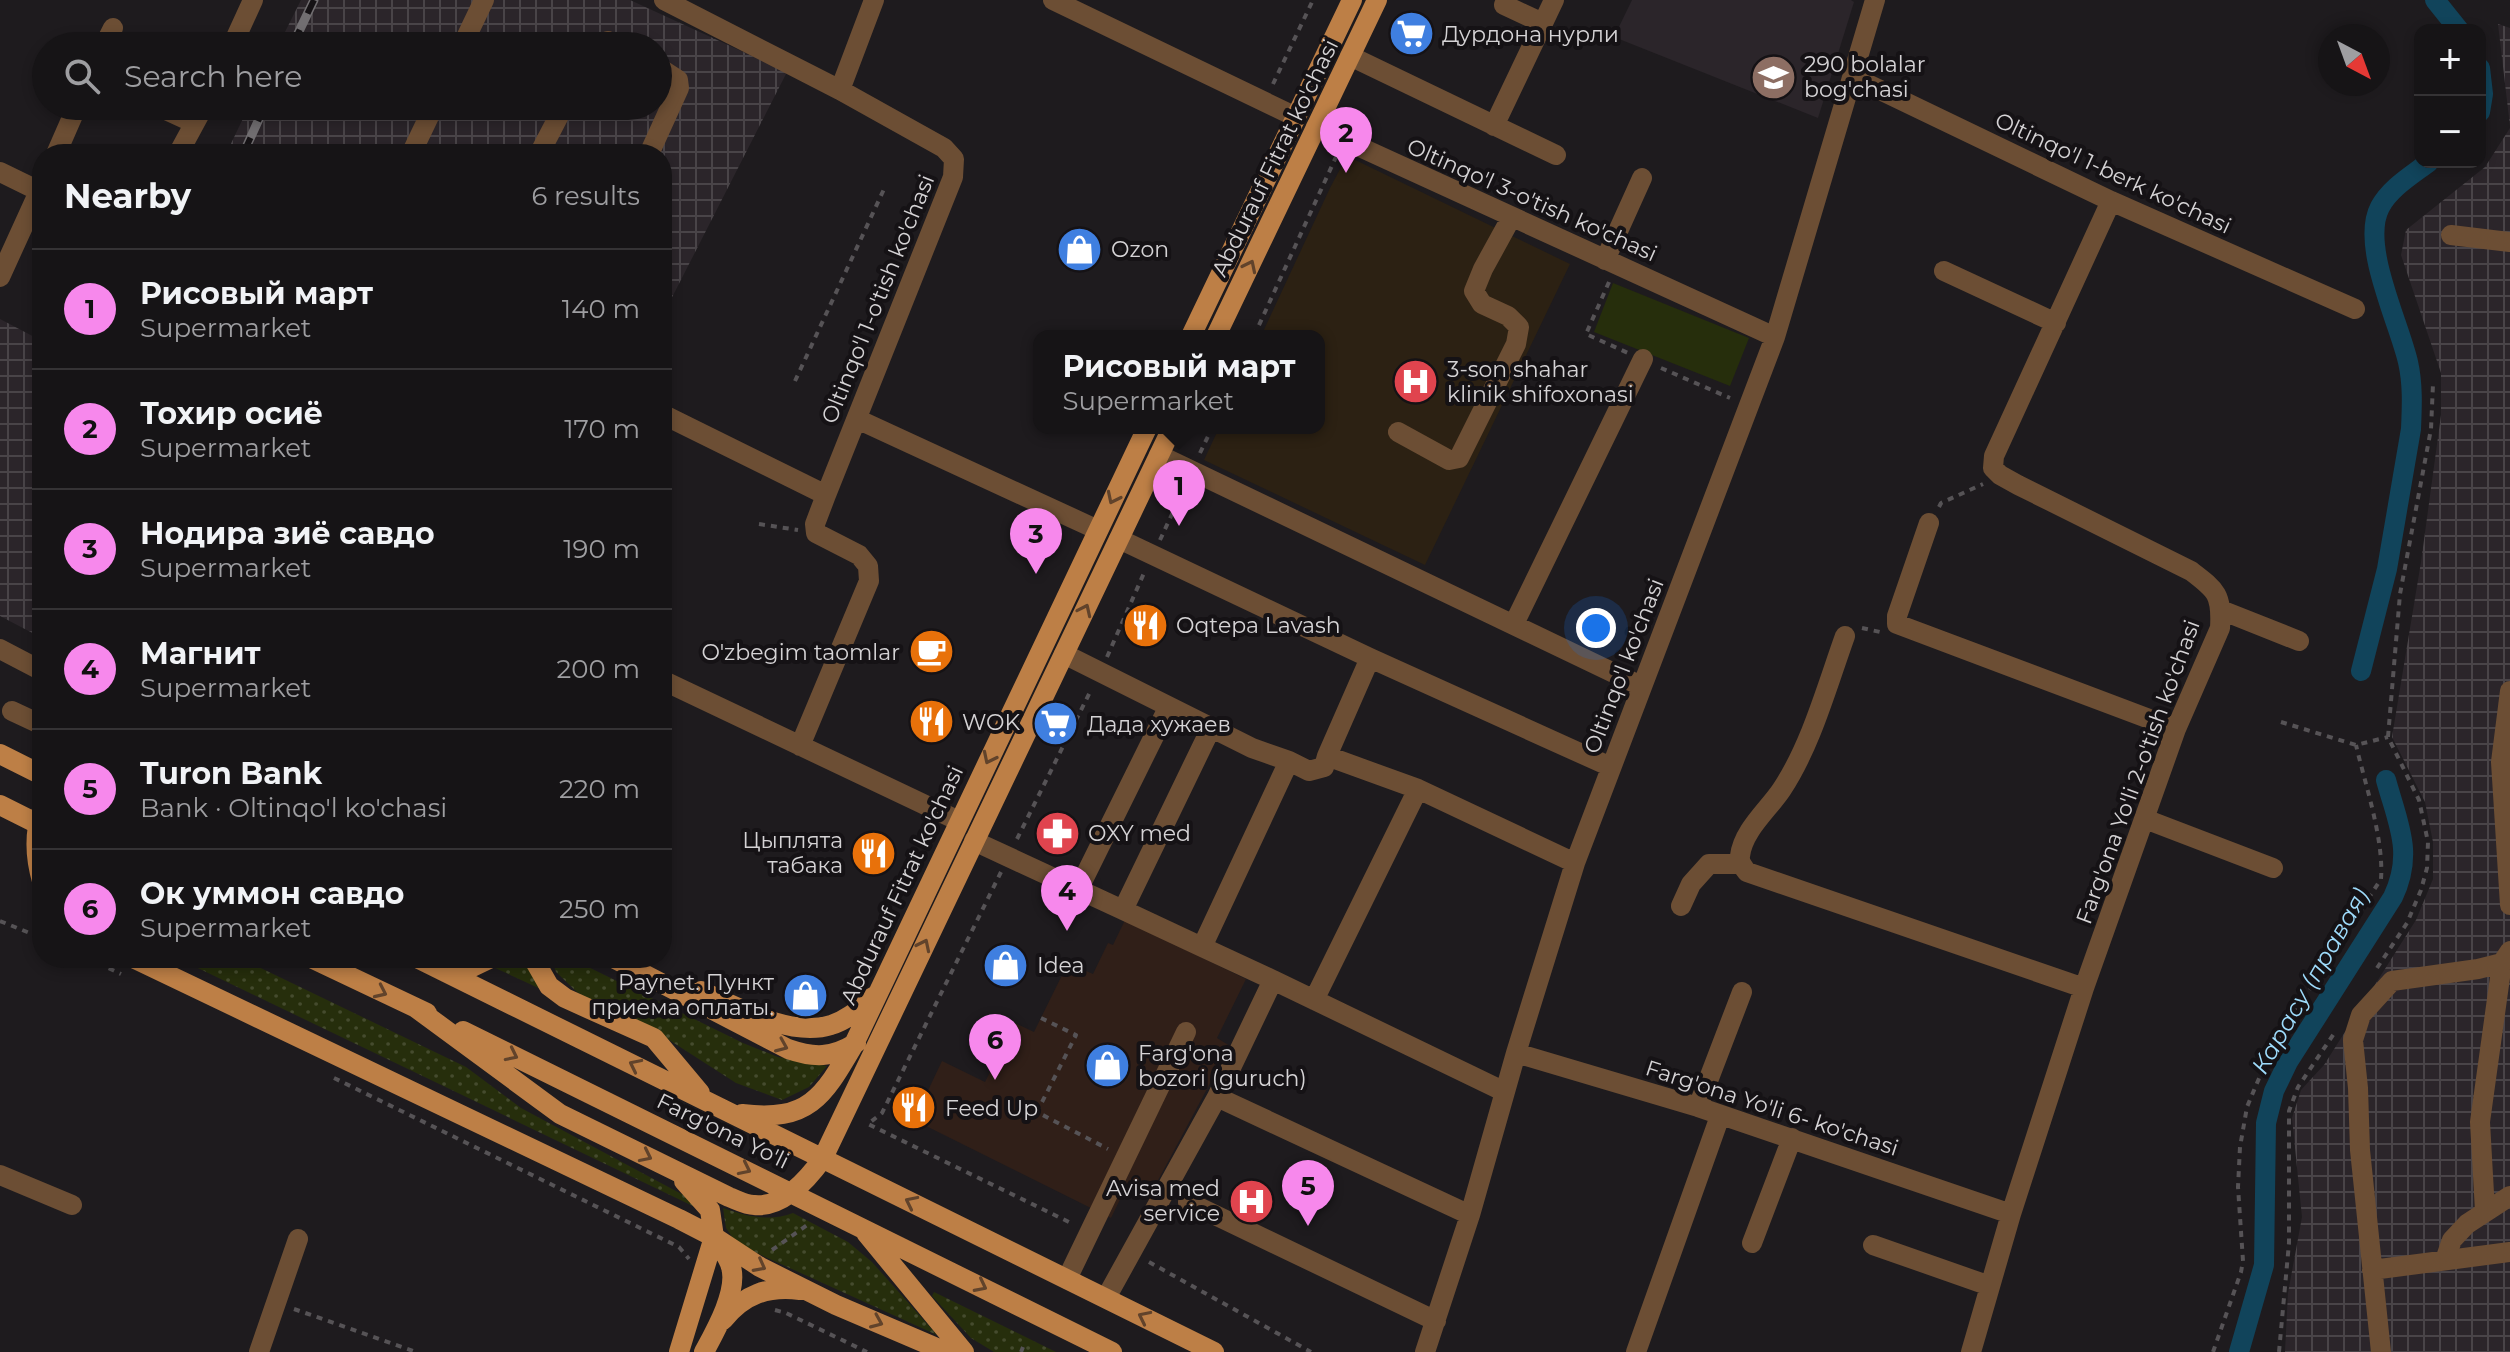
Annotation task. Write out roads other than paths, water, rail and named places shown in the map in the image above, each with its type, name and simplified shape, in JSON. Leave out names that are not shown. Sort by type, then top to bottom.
[{"type":"main road","name":"Abdurauf Fitrat ko'chasi","points":[[1194,330],[1352,0]]},
{"type":"main road","name":"Abdurauf Fitrat ko'chasi","points":[[1219,330],[1377,0]]},
{"type":"main road","name":"Oltinqo'l 3-o'tish ko'chasi","points":[[1296,117],[1316,127]]},
{"type":"main road","name":"Abdurauf Fitrat ko'chasi","points":[[727,1111],[757,1116],[786,1114],[814,1102],[829,1087],[854,1044],[1144,434]]},
{"type":"main road","name":"Abdurauf Fitrat ko'chasi","points":[[791,1191],[823,1158],[1169,434]]},
{"type":"main road","points":[[1098,530],[1119,539]]},
{"type":"main road","points":[[0,754],[32,770]]},
{"type":"main road","points":[[0,805],[32,821]]},
{"type":"main road","points":[[959,821],[977,835]]},
{"type":"main road","points":[[131,968],[714,1237],[747,1260],[808,1291],[946,1352]]},
{"type":"main road","name":"Farg'ona Yo'li","points":[[332,968],[791,1191],[1112,1352]]},
{"type":"main road","name":"Farg'ona Yo'li","points":[[438,968],[1214,1352]]},
{"type":"main road","points":[[447,972],[470,968]]},
{"type":"main road","points":[[539,968],[549,986],[565,998],[654,1038],[705,1100]]},
{"type":"main road","points":[[632,968],[788,1049],[814,1057],[825,1056],[854,1044],[891,1016]]},
{"type":"main road","points":[[648,968],[740,1009],[791,1026],[807,1028],[843,1020],[876,995]]},
{"type":"main road","points":[[416,1008],[560,1114],[729,1197],[753,1205],[773,1202],[791,1191]]},
{"type":"main road","points":[[673,1169],[710,1210],[714,1237],[679,1352]]},
{"type":"main road","points":[[861,1226],[964,1352]]},
{"type":"main road","points":[[704,1352],[716,1330],[733,1284],[731,1264],[714,1237]]},
{"type":"main road","points":[[716,1330],[737,1305],[752,1295],[783,1288],[808,1291]]},
{"type":"street","points":[[238,32],[253,0]]},
{"type":"street","points":[[469,32],[484,0]]},
{"type":"street","name":"Oltinqo'l 1-o'tish ko'chasi","points":[[664,0],[840,90],[944,148],[954,159],[953,177],[815,524],[816,533],[859,555],[868,566],[869,581],[800,746]]},
{"type":"street","points":[[840,90],[874,0]]},
{"type":"street","name":"Oltinqo'l 3-o'tish ko'chasi","points":[[1053,0],[1296,117]]},
{"type":"street","points":[[1506,0],[1504,5],[1543,23]]},
{"type":"street","points":[[1494,126],[1554,0]]},
{"type":"street","name":"Oltinqo'l ko'chasi","points":[[1425,1352],[1470,1215],[1575,863],[1751,407],[1775,337],[1875,0]]},
{"type":"street","points":[[1350,56],[1556,155]]},
{"type":"street","points":[[672,76],[678,80],[679,88],[672,103]]},
{"type":"street","name":"Oltinqo'l 1-berk ko'chasi","points":[[1853,77],[2111,201],[2355,309]]},
{"type":"street","points":[[60,144],[71,120]]},
{"type":"street","points":[[183,144],[196,120]]},
{"type":"street","points":[[416,144],[427,120]]},
{"type":"street","points":[[544,144],[557,120]]},
{"type":"street","points":[[654,144],[664,120]]},
{"type":"street","name":"Oltinqo'l 3-o'tish ko'chasi","points":[[1316,127],[1775,337]]},
{"type":"street","points":[[0,172],[32,184]]},
{"type":"street","points":[[1605,260],[1642,178]]},
{"type":"street","points":[[1944,271],[2056,323],[2111,201]]},
{"type":"street","points":[[0,277],[32,208]]},
{"type":"street","points":[[1398,432],[1449,460],[1459,458],[1516,344],[1519,327],[1508,316],[1482,304],[1474,291],[1511,218]]},
{"type":"street","points":[[2451,235],[2510,242]]},
{"type":"street","name":"Farg'ona Yo'li 2-o'tish ko'chasi","points":[[1971,1352],[2011,1214],[2084,988],[2176,729],[2220,628],[2221,610],[2217,590],[2191,571],[2000,475],[1993,468],[1994,456],[2056,323]]},
{"type":"street","points":[[1514,624],[1643,359]]},
{"type":"street","points":[[672,419],[826,495]]},
{"type":"street","points":[[857,419],[1098,530]]},
{"type":"street","points":[[1159,455],[1641,686]]},
{"type":"street","points":[[1929,523],[1897,616],[1897,624],[2176,729]]},
{"type":"street","points":[[1119,539],[1370,658],[1611,767]]},
{"type":"street","points":[[2221,610],[2299,641]]},
{"type":"street","points":[[1845,636],[1811,732],[1782,789],[1755,820],[1740,855],[1741,864],[1747,872],[2084,988]]},
{"type":"street","points":[[0,649],[32,666]]},
{"type":"street","points":[[1064,654],[1168,708],[1309,771],[1324,767],[1370,658]]},
{"type":"street","points":[[672,685],[959,821]]},
{"type":"street","points":[[2509,702],[2501,762],[2510,905]]},
{"type":"street","points":[[1079,888],[1168,708]]},
{"type":"street","points":[[12,711],[32,720]]},
{"type":"street","points":[[1123,910],[1211,728]]},
{"type":"street","points":[[1327,756],[1418,789],[1575,863]]},
{"type":"street","points":[[1202,947],[1289,761]]},
{"type":"street","points":[[1314,1000],[1418,789]]},
{"type":"street","points":[[2145,819],[2273,868]]},
{"type":"street","points":[[977,835],[1008,857],[1505,1092]]},
{"type":"street","points":[[1681,906],[1691,884],[1709,864],[1741,864]]},
{"type":"street","points":[[2485,1211],[2480,1122],[2506,957]]},
{"type":"street","points":[[2381,1352],[2360,1150],[2353,1040],[2361,1015],[2392,981],[2478,969],[2506,957]]},
{"type":"street","points":[[1106,1298],[1217,1097],[1273,980]]},
{"type":"street","points":[[1698,1107],[1742,992]]},
{"type":"street","points":[[1067,1279],[1186,1032]]},
{"type":"street","name":"Farg'ona Yo'li 6- ko'chasi","points":[[1516,1053],[1698,1107],[2011,1214]]},
{"type":"street","points":[[1217,1097],[1470,1215]]},
{"type":"street","points":[[1636,1352],[1720,1116]]},
{"type":"street","points":[[1752,1243],[1792,1138]]},
{"type":"street","points":[[0,1175],[72,1205]]},
{"type":"street","points":[[2445,1260],[2452,1240],[2467,1224],[2510,1196]]},
{"type":"street","points":[[1188,1202],[1436,1321]]},
{"type":"street","points":[[259,1352],[298,1239]]},
{"type":"street","points":[[1873,1245],[1990,1286]]},
{"type":"street","points":[[2372,1270],[2510,1252]]},
{"type":"waterway","name":"Карасу (правая)","points":[[2435,0],[2454,24]]},
{"type":"waterway","name":"Карасу (правая)","points":[[2361,671],[2387,569],[2412,412],[2410,370],[2383,284],[2375,242],[2375,223],[2380,207],[2389,194],[2421,168]]},
{"type":"waterway","name":"Карасу (правая)","points":[[2239,1352],[2264,1265],[2266,1123],[2274,1091],[2288,1062],[2393,897],[2399,881],[2402,838],[2386,780]]},
{"type":"railway","points":[[299,32],[314,0]]},
{"type":"railway","points":[[248,144],[259,120]]},
{"type":"place","name":"Дурдона нурли","points":[[1411,34]]},
{"type":"place","name":"290 bolalar bog'chasi","points":[[1773,77]]},
{"type":"place","name":"Тохир осиё","points":[[1346,173]]},
{"type":"place","name":"Ozon","points":[[1080,249]]},
{"type":"place","name":"3-son shahar klinik shifoxonasi","points":[[1416,382]]},
{"type":"place","name":"Рисовый март","points":[[1179,526]]},
{"type":"place","name":"Нодира зиё савдо","points":[[1036,574]]},
{"type":"place","name":"Oqtepa Lavash","points":[[1145,625]]},
{"type":"place","name":"O'zbegim taomlar","points":[[931,652]]},
{"type":"place","name":"WOK","points":[[931,722]]},
{"type":"place","name":"Дада хужаев","points":[[1056,724]]},
{"type":"place","name":"OXY med","points":[[1057,833]]},
{"type":"place","name":"Цыплята табака","points":[[874,853]]},
{"type":"place","name":"Магнит","points":[[1067,931]]},
{"type":"place","name":"Idea","points":[[1006,965]]},
{"type":"place","name":"Paynet. Пункт приема оплаты.","points":[[805,995]]},
{"type":"place","name":"Farg'ona bozori (guruch)","points":[[1107,1066]]},
{"type":"place","name":"Ок уммон савдо","points":[[995,1080]]},
{"type":"place","name":"Feed Up","points":[[914,1108]]},
{"type":"place","name":"Avisa med service","points":[[1251,1201]]},
{"type":"place","name":"Turon Bank","points":[[1308,1226]]}]
